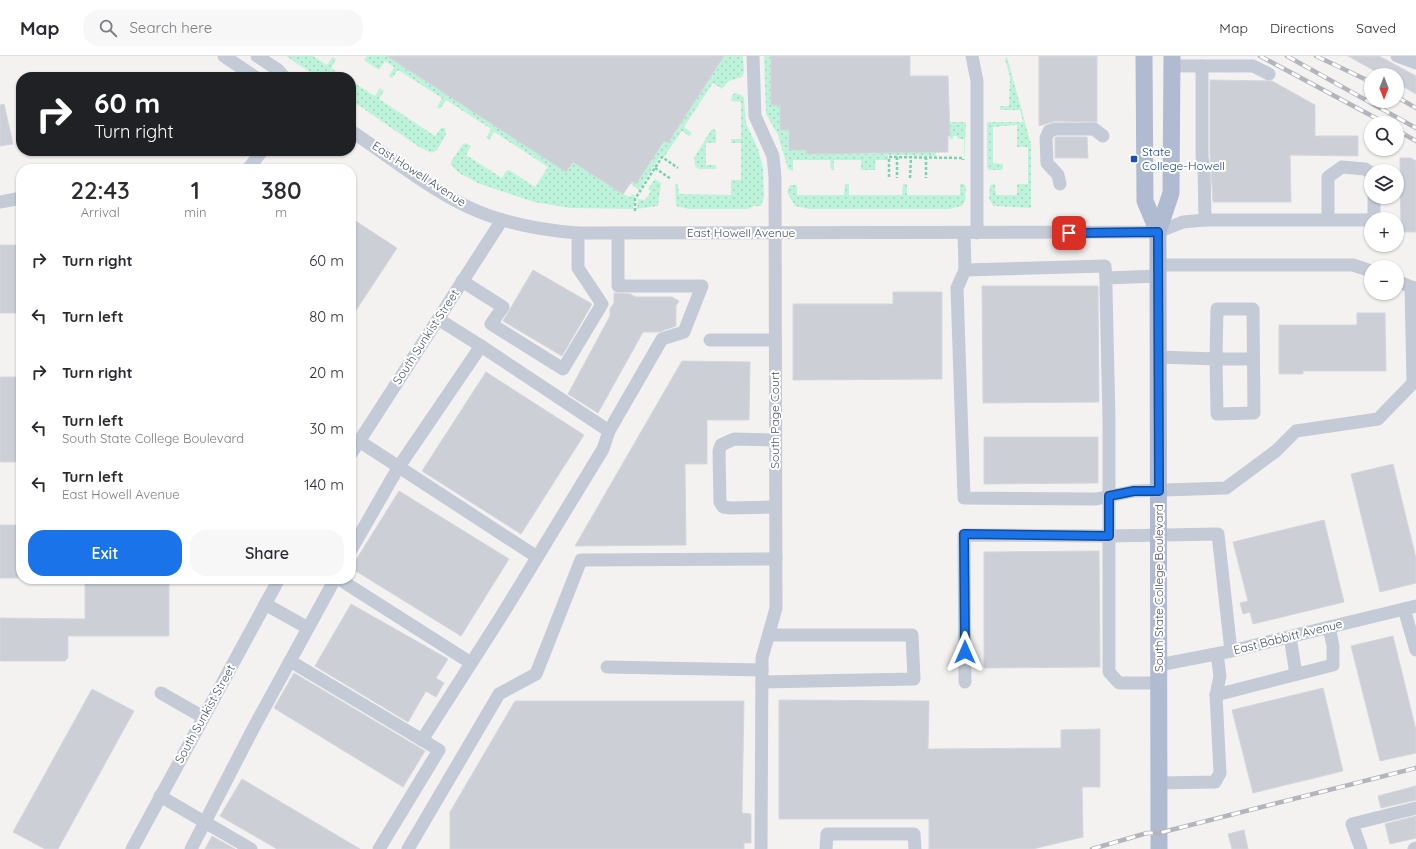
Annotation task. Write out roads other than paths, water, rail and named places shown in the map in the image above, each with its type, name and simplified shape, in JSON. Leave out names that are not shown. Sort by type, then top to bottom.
[{"type":"main road","name":"South State College Boulevard","points":[[1144,56],[1145,201],[1158,232]]},
{"type":"main road","name":"South State College Boulevard","points":[[1159,849],[1158,232],[1171,193],[1172,61]]},
{"type":"street","points":[[224,56],[248,72]]},
{"type":"street","points":[[257,56],[280,72]]},
{"type":"street","name":"South Page Court","points":[[753,56],[755,116],[774,156],[776,233],[776,608],[762,658],[760,849]]},
{"type":"street","points":[[972,56],[977,81],[970,233],[965,270],[957,288],[964,498],[1096,499],[1134,491],[1226,488],[1276,451],[1296,431],[1378,419],[1415,383],[1413,288]]},
{"type":"street","points":[[1397,56],[1416,63]]},
{"type":"street","points":[[1172,61],[1202,66],[1253,66],[1269,74]]},
{"type":"street","points":[[1202,66],[1202,157],[1204,168],[1206,220]]},
{"type":"street","points":[[1060,184],[1058,175],[1047,163],[1046,138],[1049,131],[1055,129],[1094,129],[1103,136]]},
{"type":"street","name":"East Howell Avenue","points":[[356,134],[448,196],[467,206],[502,220],[538,228],[578,233],[1158,232]]},
{"type":"street","points":[[252,164],[258,156]]},
{"type":"street","points":[[1328,219],[1328,177],[1342,167],[1364,169]]},
{"type":"street","points":[[0,202],[16,199]]},
{"type":"street","points":[[1158,232],[1183,222],[1206,220],[1369,220],[1374,216],[1374,204]]},
{"type":"street","name":"South Sunkist Street","points":[[356,446],[502,220]]},
{"type":"street","points":[[462,281],[503,307],[491,324],[563,369],[602,304],[578,268],[578,233]]},
{"type":"street","points":[[422,740],[603,450],[609,431],[662,339],[684,332],[702,286],[618,286],[618,233]]},
{"type":"street","points":[[1106,278],[1158,270],[1353,265],[1364,269]]},
{"type":"street","points":[[965,270],[1105,266],[1109,496],[1109,672],[1119,683],[1159,683]]},
{"type":"street","points":[[1217,309],[1253,309],[1254,413],[1217,414],[1216,359],[1217,309]]},
{"type":"street","points":[[438,319],[609,431]]},
{"type":"street","points":[[710,340],[775,340]]},
{"type":"street","points":[[356,541],[398,468],[481,346]]},
{"type":"street","points":[[1158,357],[1253,359]]},
{"type":"street","points":[[775,440],[734,439],[721,446],[719,451],[720,502],[724,507],[775,507]]},
{"type":"street","points":[[359,442],[537,557]]},
{"type":"street","points":[[965,682],[964,534],[1159,536],[1218,534],[1231,651]]},
{"type":"street","points":[[408,849],[499,694],[536,674],[581,560],[776,559]]},
{"type":"street","name":"South Sunkist Street","points":[[132,849],[276,584]]},
{"type":"street","points":[[191,849],[254,727],[332,584]]},
{"type":"street","points":[[347,584],[471,663]]},
{"type":"street","points":[[265,604],[308,628]]},
{"type":"street","points":[[1410,608],[1416,650]]},
{"type":"street","name":"East Babbitt Avenue","points":[[1159,665],[1231,651],[1410,608]]},
{"type":"street","points":[[1216,695],[1333,665],[1334,646],[1329,627]]},
{"type":"street","points":[[608,667],[762,676],[914,679],[912,635],[768,635]]},
{"type":"street","points":[[1290,637],[1296,674]]},
{"type":"street","points":[[1159,784],[1215,782],[1220,773],[1216,695],[1220,676],[1217,654]]},
{"type":"street","points":[[290,661],[439,750],[379,849]]},
{"type":"street","points":[[161,692],[203,717]]},
{"type":"street","points":[[160,796],[251,849]]},
{"type":"street","points":[[1361,849],[1352,824],[1416,808]]},
{"type":"street","points":[[826,849],[827,834],[914,834],[914,849]]},
{"type":"railway","points":[[1260,56],[1372,116]]},
{"type":"railway","points":[[1287,56],[1416,128]]},
{"type":"railway","points":[[1316,56],[1364,79]]},
{"type":"railway","points":[[1404,101],[1416,108]]},
{"type":"railway","points":[[1404,134],[1416,141]]},
{"type":"railway","points":[[1092,849],[1147,833],[1159,833],[1416,768]]},
{"type":"place","name":"State College-Howell","points":[[1134,159]]}]
